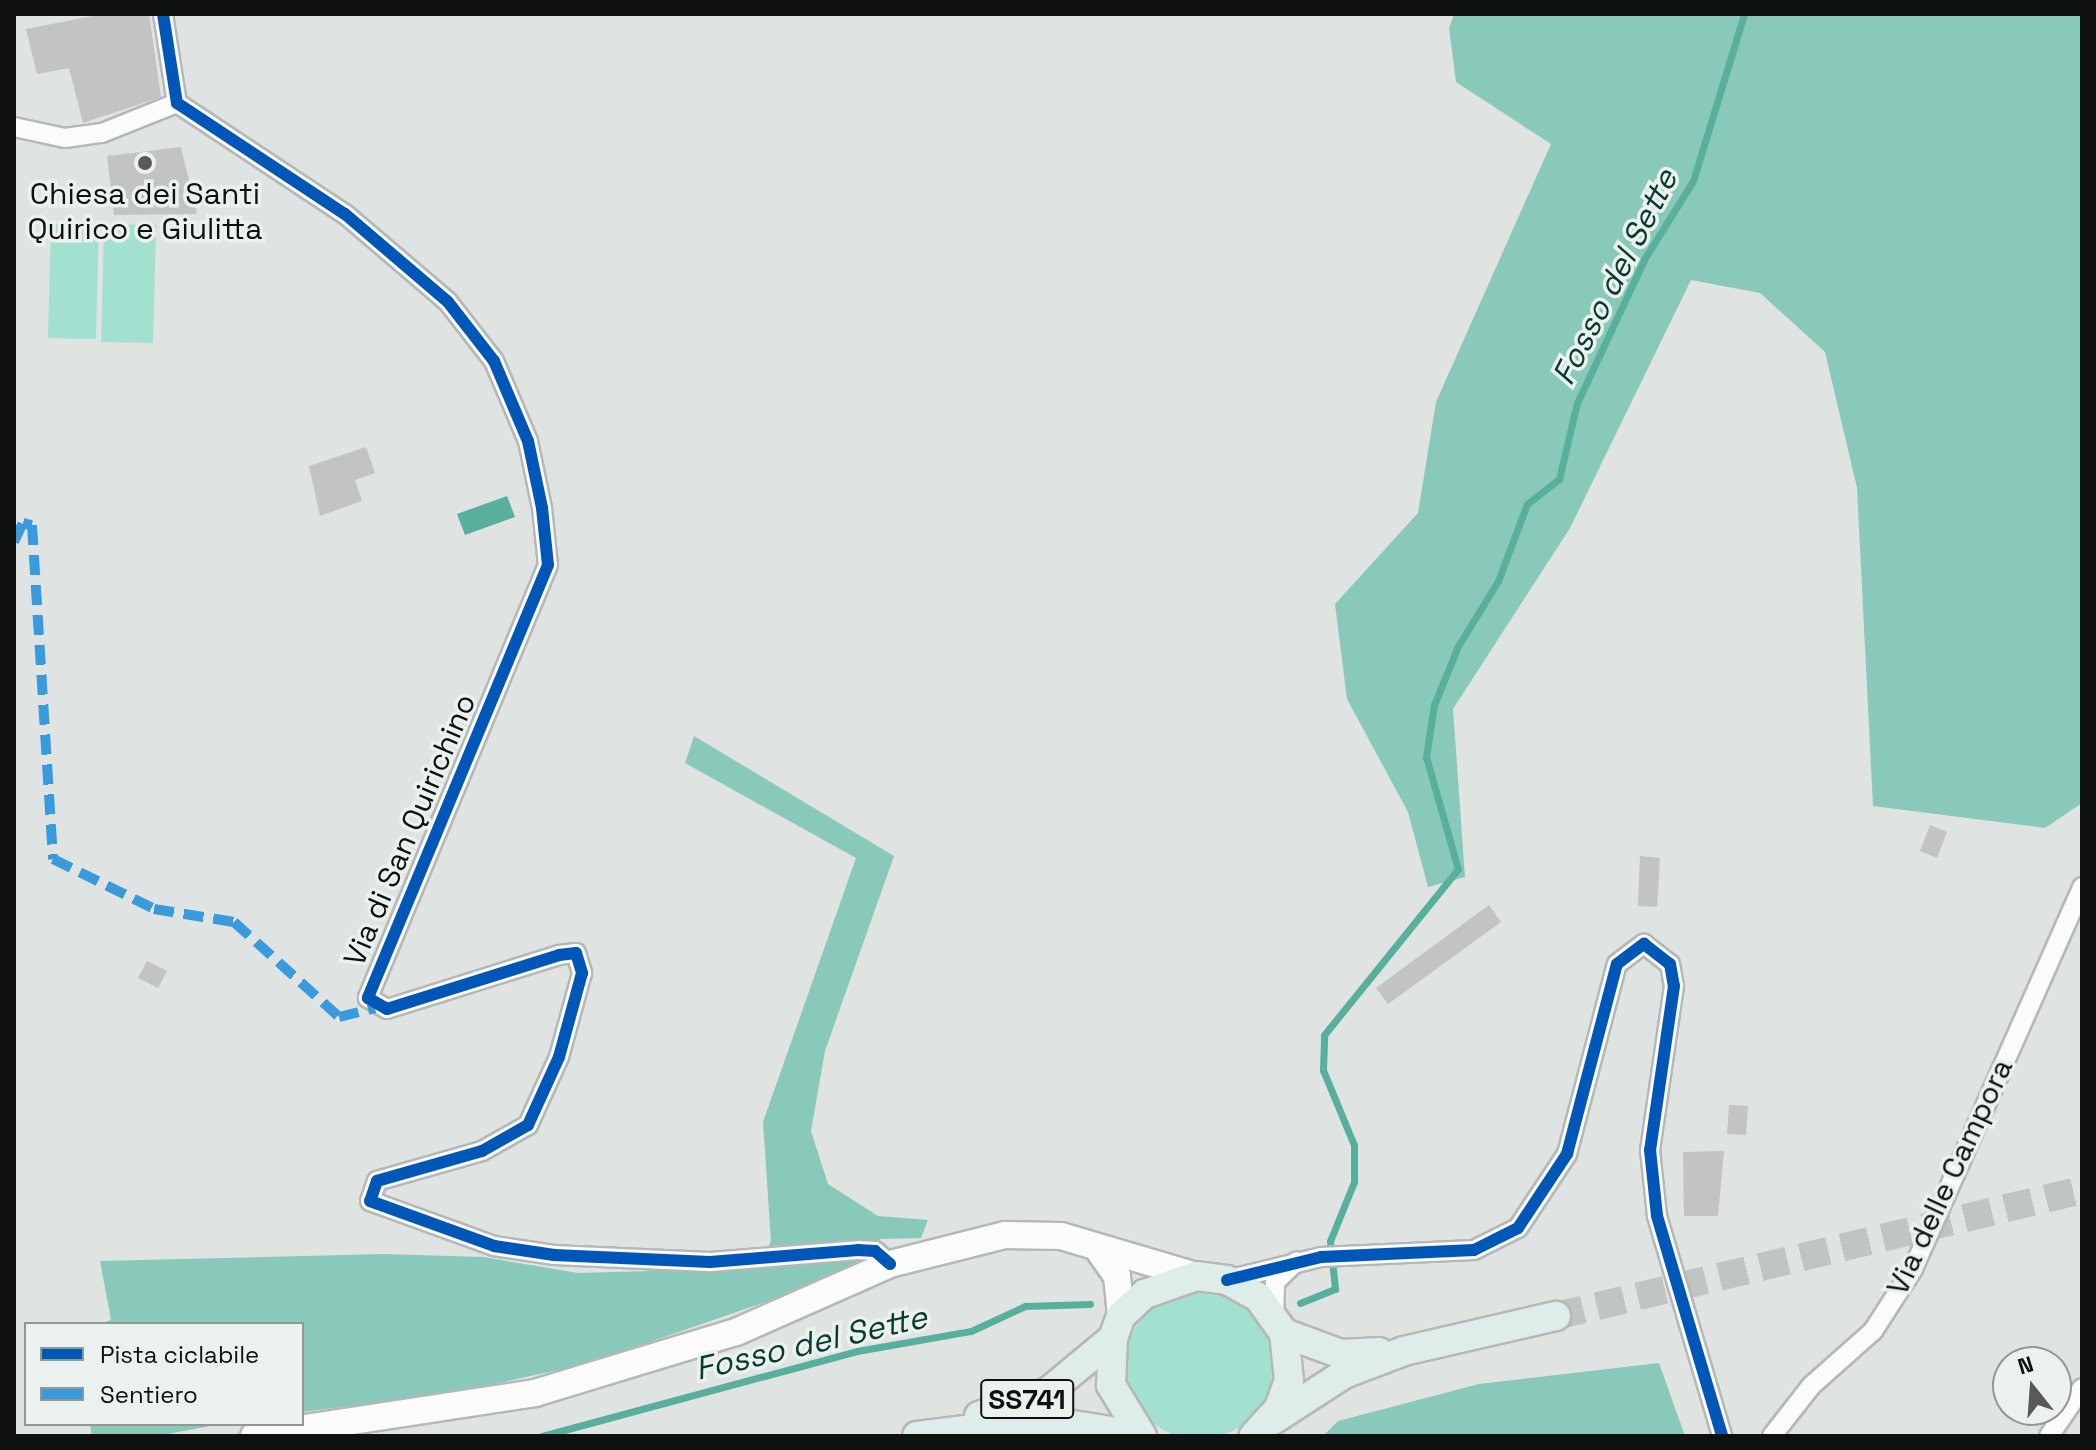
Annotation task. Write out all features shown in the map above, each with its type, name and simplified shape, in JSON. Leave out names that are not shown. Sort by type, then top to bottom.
[{"type":"main road","points":[[254,1436],[550,1389],[736,1332],[890,1264],[1024,1232],[1196,1276]]},
{"type":"main road","points":[[1098,1249],[1117,1276],[1117,1327]]},
{"type":"main road","name":"SS741","points":[[921,1435],[1048,1392],[1163,1284],[1196,1276],[1227,1280]]},
{"type":"main road","points":[[1227,1280],[1279,1325],[1341,1354],[1404,1351]]},
{"type":"main road","points":[[1262,1430],[1344,1374],[1404,1351],[1556,1316]]},
{"type":"main road","points":[[1262,1430],[1289,1380],[1279,1325]]},
{"type":"main road","name":"SS741","points":[[1117,1327],[1111,1385],[1142,1436]]},
{"type":"main road","name":"SS741","points":[[921,1435],[1043,1420],[1142,1436]]},
{"type":"street","points":[[14,127],[65,138],[102,133],[177,103],[163,14]]},
{"type":"street","name":"Via di San Quirichino","points":[[177,103],[345,214],[448,302],[494,361],[528,441],[542,508],[548,565],[368,998],[387,1009],[568,954],[583,962],[582,973],[559,1057],[528,1125],[482,1151],[377,1181],[370,1201],[494,1246],[554,1255],[710,1262],[858,1250],[875,1251],[890,1264]]},
{"type":"street","name":"Via delle Campora","points":[[1772,1436],[1811,1386],[1873,1331],[1913,1269],[2082,887]]},
{"type":"street","points":[[1227,1280],[1298,1260],[1321,1257],[1474,1250],[1518,1228],[1567,1154],[1617,964],[1644,944],[1670,964],[1674,986],[1650,1150],[1657,1216],[1722,1436]]},
{"type":"street","points":[[1279,1325],[1275,1282],[1298,1260]]},
{"type":"street","points":[[2049,1436],[2082,1388]]},
{"type":"shaded area","points":[[1454,14],[2082,14],[2082,803],[2045,828],[1873,806],[1857,488],[1825,352],[1760,293],[1691,280],[1570,528],[1453,709],[1465,877],[1428,887],[1408,812],[1347,699],[1335,604],[1418,513],[1436,402],[1551,144],[1456,82],[1449,28]]},
{"type":"shaded area","points":[[51,224],[99,225],[96,339],[48,338]]},
{"type":"shaded area","points":[[104,224],[156,225],[153,343],[101,342]]},
{"type":"shaded area","points":[[507,496],[515,517],[465,535],[457,514]]},
{"type":"shaded area","points":[[694,736],[894,856],[825,1051],[811,1131],[828,1184],[878,1216],[928,1220],[921,1238],[880,1239],[841,1276],[589,1363],[450,1394],[304,1412],[304,1322],[105,1322],[111,1320],[100,1261],[384,1254],[483,1257],[578,1273],[760,1268],[771,1241],[763,1122],[856,858],[685,763]]},
{"type":"shaded area","points":[[1199,1291],[1228,1296],[1252,1312],[1268,1336],[1273,1365],[1268,1394],[1252,1418],[1228,1434],[1199,1439],[1170,1434],[1146,1418],[1130,1394],[1125,1365],[1130,1336],[1146,1312],[1170,1296]]},
{"type":"shaded area","points":[[1659,1363],[1685,1436],[1323,1436],[1338,1421],[1479,1384]]},
{"type":"shaded area","points":[[90,1426],[210,1426],[157,1436],[92,1436]]},
{"type":"building","points":[[103,14],[149,14],[161,97],[83,123],[69,68],[37,74],[26,29]]},
{"type":"building","points":[[181,147],[197,214],[114,215],[107,156]]},
{"type":"building","points":[[366,447],[375,473],[355,480],[362,501],[320,516],[309,466]]},
{"type":"building","points":[[1930,825],[1947,832],[1937,858],[1920,851]]},
{"type":"building","points":[[1640,856],[1660,858],[1657,907],[1638,906]]},
{"type":"building","points":[[1489,905],[1501,922],[1388,1004],[1376,988]]},
{"type":"building","points":[[147,961],[167,971],[158,988],[138,978]]},
{"type":"building","points":[[1729,1105],[1748,1106],[1746,1135],[1727,1134]]},
{"type":"building","points":[[1724,1151],[1718,1216],[1684,1216],[1683,1152]]},
{"type":"waterway","name":"Fosso del Sette","points":[[1300,1303],[1335,1289],[1330,1241],[1354,1182],[1354,1145],[1323,1070],[1324,1035],[1458,869],[1426,757],[1434,705],[1458,646],[1498,581],[1527,504],[1559,479],[1577,403],[1645,258],[1693,181],[1744,14]]},
{"type":"waterway","name":"Fosso del Sette","points":[[542,1436],[857,1351],[971,1331],[1025,1306],[1090,1304]]},
{"type":"tunnel","points":[[1556,1316],[2082,1190]]},
{"type":"marked path","points":[[14,542],[23,523],[32,525],[53,859],[154,909],[234,922],[339,1017],[375,1008]]},
{"type":"cycle path","points":[[163,14],[177,103],[345,214],[448,302],[494,361],[528,441],[542,508],[548,565],[368,998],[387,1009],[559,955],[576,953],[582,973],[559,1057],[528,1125],[482,1151],[377,1181],[370,1201],[494,1246],[554,1255],[710,1262],[858,1250],[875,1251],[890,1264]]},
{"type":"cycle path","points":[[1227,1280],[1321,1257],[1474,1250],[1518,1228],[1567,1154],[1617,964],[1644,944],[1670,964],[1674,986],[1650,1150],[1657,1216],[1722,1436]]},
{"type":"place","name":"Chiesa dei Santi Quirico e Giulitta","points":[[145,163]]}]
